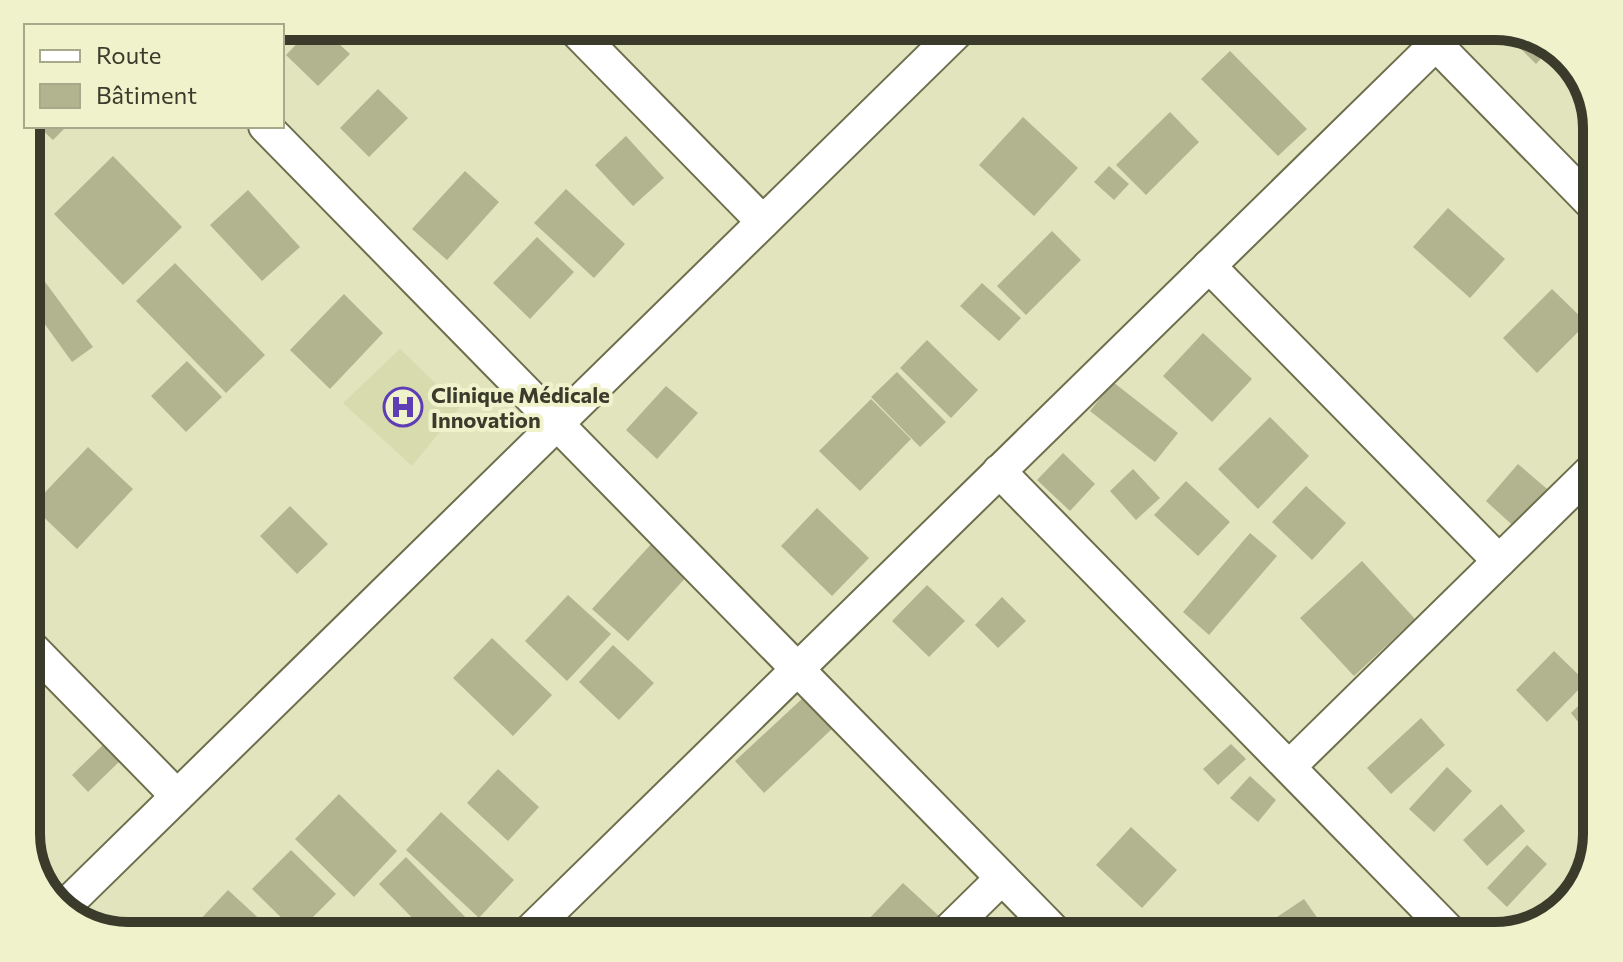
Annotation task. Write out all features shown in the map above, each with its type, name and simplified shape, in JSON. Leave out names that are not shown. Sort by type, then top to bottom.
[{"type":"street","points":[[585,40],[763,222]]},
{"type":"street","points":[[71,900],[949,40]]},
{"type":"street","points":[[539,922],[1209,266],[1422,40]]},
{"type":"street","points":[[1432,40],[1583,195]]},
{"type":"street","points":[[267,128],[1045,922]]},
{"type":"street","points":[[1209,266],[1499,561]]},
{"type":"street","points":[[999,471],[1440,922]]},
{"type":"street","points":[[1289,767],[1583,479]]},
{"type":"street","points":[[40,656],[177,796]]},
{"type":"street","points":[[957,922],[1002,878]]},
{"type":"shaded area","name":"Clinique Médicale Innovation","points":[[400,349],[460,407],[412,466],[343,403]]},
{"type":"building","points":[[300,40],[335,40],[350,54],[318,86],[286,55]]},
{"type":"building","points":[[1524,45],[1544,55],[1536,64],[1521,49]]},
{"type":"building","points":[[1230,51],[1307,129],[1278,156],[1201,79]]},
{"type":"building","points":[[378,89],[408,118],[369,157],[340,128]]},
{"type":"building","points":[[1170,112],[1199,142],[1146,195],[1116,165]]},
{"type":"building","points":[[1023,117],[1078,168],[1034,216],[979,165]]},
{"type":"building","points":[[40,128],[65,128],[53,140]]},
{"type":"building","points":[[626,136],[664,178],[633,206],[595,165]]},
{"type":"building","points":[[113,156],[182,227],[123,285],[54,214]]},
{"type":"building","points":[[1109,166],[1129,184],[1114,200],[1094,182]]},
{"type":"building","points":[[465,171],[499,202],[447,260],[412,229]]},
{"type":"building","points":[[566,189],[625,244],[594,278],[534,223]]},
{"type":"building","points":[[248,190],[300,247],[262,281],[210,225]]},
{"type":"building","points":[[1448,208],[1505,259],[1470,298],[1413,247]]},
{"type":"building","points":[[1052,231],[1081,260],[1026,315],[997,286]]},
{"type":"building","points":[[537,237],[574,272],[530,319],[493,283]]},
{"type":"building","points":[[175,263],[265,355],[226,393],[136,301]]},
{"type":"building","points":[[40,275],[93,347],[72,362],[40,317]]},
{"type":"building","points":[[982,283],[1021,318],[999,341],[960,306]]},
{"type":"building","points":[[1552,289],[1583,319],[1583,327],[1537,373],[1503,338]]},
{"type":"building","points":[[344,294],[383,333],[330,389],[290,350]]},
{"type":"building","points":[[1203,333],[1252,379],[1212,422],[1163,376]]},
{"type":"building","points":[[927,340],[978,390],[951,418],[900,368]]},
{"type":"building","points":[[187,361],[222,397],[186,432],[151,396]]},
{"type":"building","points":[[897,372],[946,422],[920,447],[871,397]]},
{"type":"building","points":[[1113,382],[1178,433],[1155,462],[1090,411]]},
{"type":"building","points":[[666,386],[698,413],[657,459],[626,430]]},
{"type":"building","points":[[871,399],[911,439],[860,491],[819,451]]},
{"type":"building","points":[[1270,417],[1309,456],[1258,509],[1218,469]]},
{"type":"building","points":[[88,447],[133,489],[77,549],[40,514],[40,498]]},
{"type":"building","points":[[1063,453],[1095,484],[1070,511],[1037,480]]},
{"type":"building","points":[[1518,464],[1553,494],[1520,532],[1486,501]]},
{"type":"building","points":[[1133,469],[1160,498],[1136,520],[1110,491]]},
{"type":"building","points":[[1186,481],[1230,522],[1198,556],[1154,515]]},
{"type":"building","points":[[1306,486],[1346,523],[1312,560],[1272,522]]},
{"type":"building","points":[[290,506],[328,544],[297,574],[260,536]]},
{"type":"building","points":[[817,508],[869,558],[832,596],[781,546]]},
{"type":"building","points":[[1250,533],[1277,556],[1209,635],[1183,612]]},
{"type":"building","points":[[653,542],[689,574],[628,641],[592,609]]},
{"type":"building","points":[[1362,561],[1415,619],[1354,676],[1300,618]]},
{"type":"building","points":[[927,585],[965,621],[929,657],[892,621]]},
{"type":"building","points":[[568,595],[611,634],[567,681],[525,641]]},
{"type":"building","points":[[1002,597],[1026,621],[998,648],[975,625]]},
{"type":"building","points":[[492,638],[552,695],[513,736],[453,678]]},
{"type":"building","points":[[613,645],[654,683],[619,720],[579,682]]},
{"type":"building","points":[[1554,651],[1583,679],[1583,685],[1547,722],[1516,690]]},
{"type":"building","points":[[805,696],[834,727],[764,793],[735,761]]},
{"type":"building","points":[[1583,701],[1583,719],[1579,723],[1571,713]]},
{"type":"building","points":[[1421,718],[1445,745],[1391,794],[1367,768]]},
{"type":"building","points":[[106,742],[122,759],[88,792],[72,775]]},
{"type":"building","points":[[1231,744],[1246,759],[1218,785],[1203,769]]},
{"type":"building","points":[[1447,767],[1472,791],[1434,832],[1409,809]]},
{"type":"building","points":[[498,769],[539,807],[508,841],[467,803]]},
{"type":"building","points":[[1250,776],[1276,800],[1258,822],[1230,798]]},
{"type":"building","points":[[339,794],[397,851],[354,897],[295,839]]},
{"type":"building","points":[[1501,804],[1525,831],[1487,866],[1463,840]]},
{"type":"building","points":[[441,812],[514,880],[479,918],[406,850]]},
{"type":"building","points":[[1131,827],[1177,870],[1142,908],[1096,865]]},
{"type":"building","points":[[1527,845],[1547,864],[1507,907],[1487,888]]},
{"type":"building","points":[[291,850],[336,894],[308,922],[286,922],[252,889]]},
{"type":"building","points":[[406,857],[470,922],[416,922],[379,884]]},
{"type":"building","points":[[903,883],[940,917],[935,922],[866,922]]},
{"type":"building","points":[[228,890],[263,922],[198,922]]},
{"type":"building","points":[[1304,899],[1320,922],[1270,922]]},
{"type":"place","name":"Clinique Médicale Innovation","points":[[403,407]]}]
